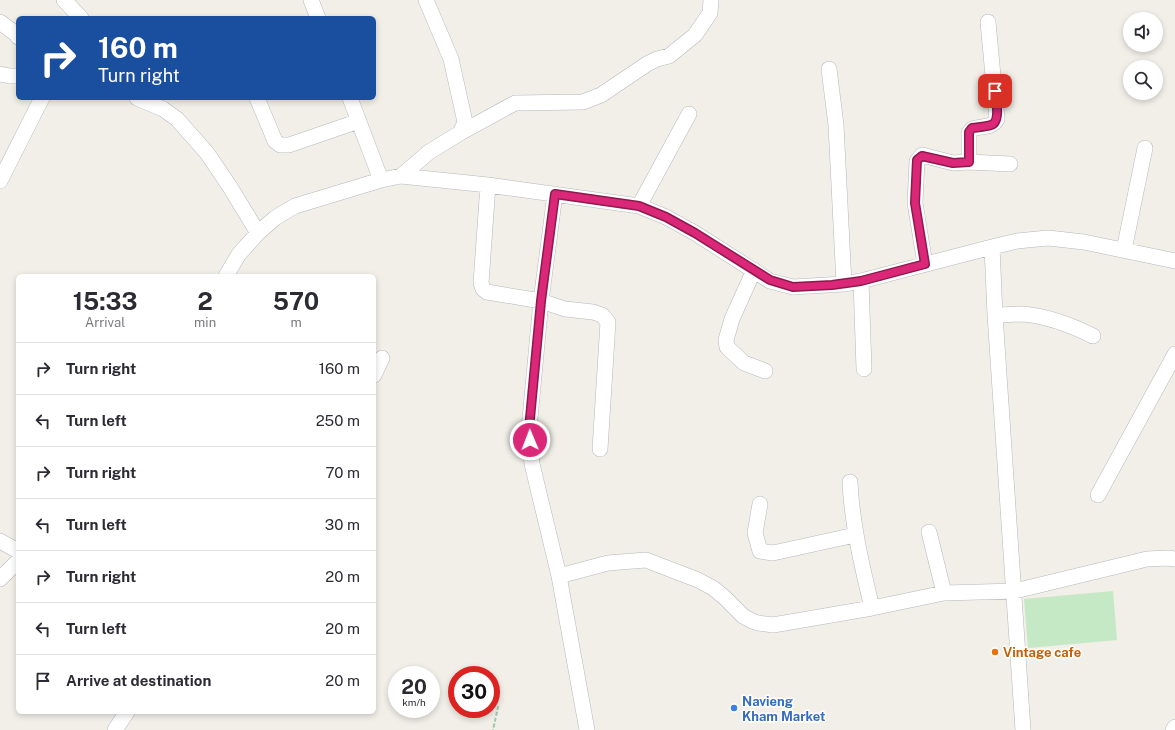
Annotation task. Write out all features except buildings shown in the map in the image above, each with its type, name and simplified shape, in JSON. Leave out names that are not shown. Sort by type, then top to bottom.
[{"type":"street","points":[[64,0],[79,16]]},
{"type":"street","points":[[311,0],[317,16]]},
{"type":"street","points":[[426,0],[451,59],[465,122],[460,132]]},
{"type":"street","points":[[401,176],[429,152],[460,132],[515,103],[583,102],[601,95],[646,64],[669,56],[695,35],[710,14],[711,0]]},
{"type":"street","points":[[0,22],[16,34]]},
{"type":"street","points":[[969,162],[969,132],[972,128],[992,125],[997,119],[988,22]]},
{"type":"street","points":[[829,69],[836,125],[844,284]]},
{"type":"street","points":[[0,74],[16,76]]},
{"type":"street","points":[[0,181],[41,100]]},
{"type":"street","points":[[142,100],[163,109],[177,119],[207,154],[230,187],[258,233]]},
{"type":"street","points":[[258,100],[275,142],[280,145],[289,145],[359,121]]},
{"type":"street","points":[[351,100],[381,180]]},
{"type":"street","points":[[639,206],[689,114]]},
{"type":"street","points":[[1124,250],[1145,148]]},
{"type":"street","points":[[925,264],[915,203],[917,160],[922,156],[953,163],[969,162],[1010,164]]},
{"type":"street","points":[[227,274],[239,254],[258,233],[275,218],[295,206],[381,180],[401,176],[488,185],[639,206],[666,217],[695,233],[770,280],[793,287],[844,284],[861,281],[1017,241],[1048,238],[1084,242],[1175,260]]},
{"type":"street","points":[[488,185],[481,283],[483,289],[487,292],[541,301],[565,309],[593,312],[602,315],[608,322],[600,449]]},
{"type":"street","points":[[555,194],[541,301],[529,429],[532,464],[559,576],[587,730]]},
{"type":"street","points":[[992,247],[995,316],[1015,591],[1023,730]]},
{"type":"street","points":[[754,270],[732,319],[726,340],[727,347],[744,363],[765,371]]},
{"type":"street","points":[[861,281],[864,369]]},
{"type":"street","points":[[995,316],[1023,314],[1044,317],[1078,328],[1093,336]]},
{"type":"street","points":[[1098,496],[1175,354]]},
{"type":"street","points":[[376,371],[382,358]]},
{"type":"street","points":[[850,482],[851,508],[855,535],[872,608]]},
{"type":"street","points":[[760,504],[755,533],[760,551],[773,554],[855,535]]},
{"type":"street","points":[[928,532],[944,593]]},
{"type":"street","points":[[0,541],[16,550]]},
{"type":"street","points":[[559,576],[608,563],[646,560],[698,580],[713,588],[743,616],[752,621],[773,625],[872,608],[944,593],[1015,591],[1147,558],[1175,559]]},
{"type":"street","points":[[0,579],[16,564]]},
{"type":"street","points":[[115,730],[126,714]]},
{"type":"path","points":[[493,730],[496,718]]},
{"type":"green space","points":[[1113,591],[1117,640],[1028,648],[1024,599]]},
{"type":"place","name":"Vintage cafe","points":[[995,652]]},
{"type":"place","name":"Navieng Kham Market","points":[[734,708]]},
{"type":"route","points":[[530,440],[529,429],[541,301],[555,194],[639,206],[666,217],[695,233],[770,280],[785,285],[793,287],[808,287],[861,281],[925,264],[915,203],[917,160],[922,156],[953,163],[969,162],[969,132],[972,128],[992,125],[997,119],[995,91]]}]
